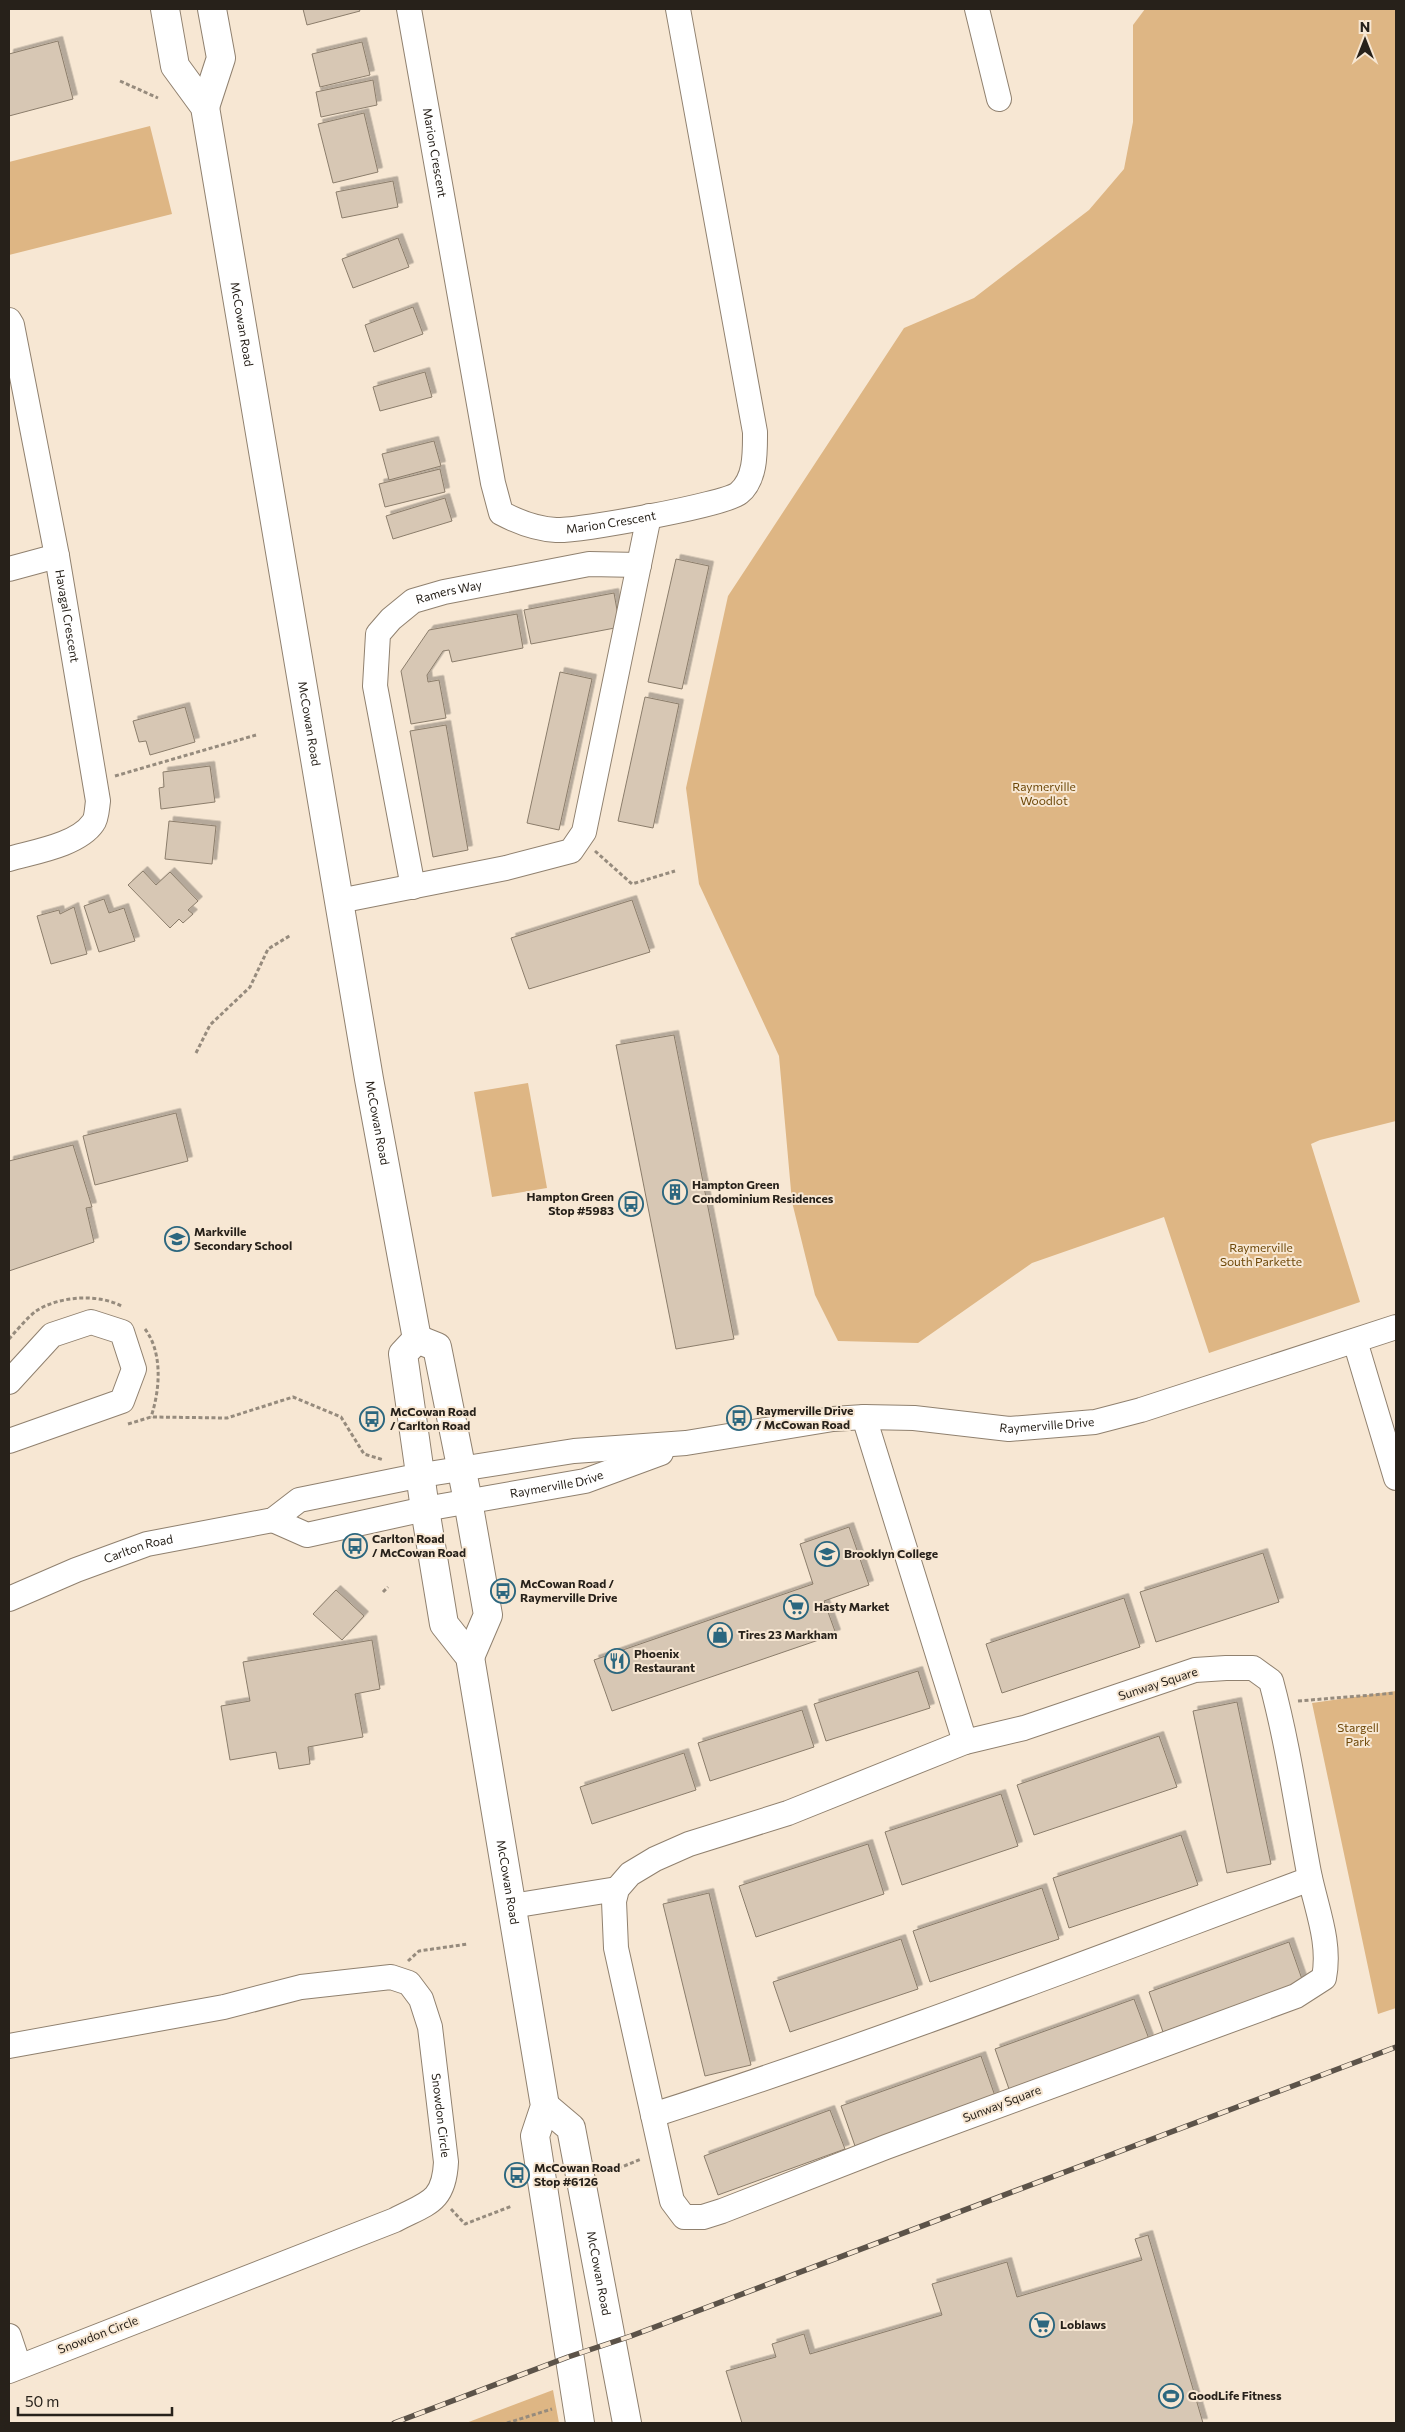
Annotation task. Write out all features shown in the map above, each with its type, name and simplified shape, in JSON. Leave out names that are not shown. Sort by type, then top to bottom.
[{"type":"main road","name":"McCowan Road","points":[[165,9],[175,66],[205,107],[339,901],[417,1339],[404,1354],[422,1475],[425,1509],[444,1624],[470,1657],[545,2106],[535,2136],[580,2423]]},
{"type":"main road","name":"McCowan Road","points":[[205,107],[221,58],[212,9]]},
{"type":"main road","points":[[417,1339],[437,1347],[462,1469],[488,1615],[470,1657]]},
{"type":"main road","name":"McCowan Road","points":[[545,2106],[571,2128],[627,2423]]},
{"type":"street","name":"Marion Crescent","points":[[409,9],[492,482],[501,513],[520,523],[556,530],[649,516],[714,502],[739,494],[751,475],[755,457],[755,432],[678,9]]},
{"type":"street","points":[[977,9],[999,99]]},
{"type":"street","name":"Havagal Crescent","points":[[9,320],[12,324],[57,556],[98,801],[94,822],[82,834],[57,846],[9,859]]},
{"type":"street","points":[[339,901],[506,868],[571,850],[584,832],[649,516]]},
{"type":"street","points":[[9,569],[57,556]]},
{"type":"street","name":"Ramers Way","points":[[413,887],[374,686],[378,634],[391,619],[413,601],[444,592],[590,564],[639,565]]},
{"type":"street","points":[[9,1382],[52,1335],[90,1322],[122,1332],[134,1369],[122,1401],[9,1441]]},
{"type":"street","name":"Raymerville Drive","points":[[462,1469],[574,1451],[686,1443],[793,1425],[864,1417],[914,1418],[1009,1429],[1095,1422],[1141,1410],[1396,1327]]},
{"type":"street","points":[[1355,1341],[1396,1478]]},
{"type":"street","points":[[864,1417],[965,1742]]},
{"type":"street","name":"Raymerville Drive","points":[[425,1509],[585,1481],[686,1443]]},
{"type":"street","name":"Carlton Road","points":[[9,1599],[50,1580],[147,1544],[273,1520],[299,1500],[422,1475],[462,1469]]},
{"type":"street","points":[[273,1520],[307,1535],[425,1509]]},
{"type":"street","name":"Sunway Square","points":[[1253,1668],[1271,1681],[1277,1702],[1327,1959],[1324,1978],[1296,1996],[703,2217],[684,2217],[672,2201],[616,1948],[614,1901],[618,1889],[630,1874],[655,1859],[689,1844],[788,1813],[965,1742],[1024,1728],[1195,1670],[1253,1668]]},
{"type":"street","points":[[653,2114],[770,2077],[1037,1981],[1310,1879]]},
{"type":"street","points":[[512,1906],[618,1889]]},
{"type":"street","points":[[9,2046],[224,2007],[301,1987],[391,1977]]},
{"type":"street","name":"Snowdon Circle","points":[[14,2369],[395,2220],[439,2196],[445,2181],[446,2162],[430,2027],[421,1999],[409,1983],[391,1977]]},
{"type":"street","points":[[9,2336],[14,2369]]},
{"type":"path","points":[[120,81],[158,98]]},
{"type":"path","points":[[95,782],[256,735]]},
{"type":"path","points":[[577,842],[594,850],[632,884],[675,871]]},
{"type":"path","points":[[196,1053],[210,1025],[250,987],[268,949],[291,935]]},
{"type":"path","points":[[151,1417],[227,1418],[293,1397],[341,1417],[364,1454],[385,1460]]},
{"type":"path","points":[[383,1592],[388,1587]]},
{"type":"path","points":[[1277,1702],[1396,1693]]},
{"type":"path","points":[[391,1977],[419,1951],[468,1944]]},
{"type":"path","points":[[612,2171],[662,2151]]},
{"type":"path","points":[[439,2196],[465,2224],[512,2206]]},
{"type":"path","points":[[507,2423],[552,2409]]},
{"type":"green space","name":"Raymerville Woodlot","points":[[1145,9],[1396,9],[1396,1121],[1320,1140],[1311,1144],[1360,1302],[1209,1353],[1164,1217],[1032,1263],[918,1343],[838,1341],[815,1295],[792,1202],[779,1056],[699,884],[686,788],[728,596],[904,328],[974,298],[1089,210],[1124,169],[1133,122],[1133,25]]},
{"type":"green space","points":[[150,126],[172,214],[9,255],[9,162]]},
{"type":"green space","points":[[528,1083],[547,1188],[492,1197],[474,1092]]},
{"type":"green space","name":"Stargell Park","points":[[1396,1691],[1396,2008],[1378,2014],[1312,1703]]},
{"type":"green space","points":[[553,2390],[559,2423],[466,2423]]},
{"type":"building","points":[[303,9],[359,9],[360,11],[307,25]]},
{"type":"building","points":[[58,41],[73,99],[9,116],[9,54]]},
{"type":"building","points":[[362,42],[370,75],[320,87],[312,54]]},
{"type":"building","points":[[373,80],[377,105],[321,117],[316,92]]},
{"type":"building","points":[[364,113],[378,172],[333,183],[318,124]]},
{"type":"building","points":[[393,181],[398,207],[342,218],[336,192]]},
{"type":"building","points":[[398,238],[409,267],[353,288],[342,259]]},
{"type":"building","points":[[413,307],[423,334],[374,352],[365,325]]},
{"type":"building","points":[[425,372],[432,397],[380,411],[373,387]]},
{"type":"building","points":[[434,441],[441,466],[389,480],[382,454]]},
{"type":"building","points":[[440,469],[445,492],[385,507],[379,484]]},
{"type":"building","points":[[445,498],[452,521],[393,539],[386,516]]},
{"type":"building","points":[[676,559],[709,566],[682,689],[648,682]]},
{"type":"building","points":[[614,593],[620,627],[531,644],[524,610]]},
{"type":"building","points":[[517,614],[523,648],[452,662],[449,650],[443,651],[427,675],[428,682],[439,680],[446,718],[411,724],[401,671],[429,630]]},
{"type":"building","points":[[560,672],[592,679],[559,830],[527,823]]},
{"type":"building","points":[[645,697],[679,704],[653,828],[618,821]]},
{"type":"building","points":[[185,707],[195,742],[150,755],[146,741],[139,742],[133,721]]},
{"type":"building","points":[[446,725],[468,850],[433,857],[410,731]]},
{"type":"building","points":[[210,766],[215,802],[161,809],[159,788],[164,787],[163,772]]},
{"type":"building","points":[[169,821],[216,826],[212,864],[165,859]]},
{"type":"building","points":[[143,871],[156,885],[170,872],[198,901],[188,910],[193,914],[183,923],[179,919],[170,928],[128,885]]},
{"type":"building","points":[[104,899],[109,913],[124,908],[135,941],[99,952],[84,906]]},
{"type":"building","points":[[632,900],[650,952],[529,989],[511,938]]},
{"type":"building","points":[[74,907],[87,954],[51,964],[37,916],[59,910],[60,914]]},
{"type":"building","name":"Hampton Green Condominium Residences","points":[[674,1035],[734,1339],[676,1349],[616,1045]]},
{"type":"building","points":[[176,1113],[188,1161],[95,1185],[83,1136]]},
{"type":"building","points":[[73,1145],[92,1207],[86,1208],[94,1242],[9,1271],[9,1161]]},
{"type":"building","points":[[849,1527],[869,1585],[824,1601],[836,1634],[612,1711],[594,1660],[813,1584],[800,1544]]},
{"type":"building","points":[[1263,1553],[1279,1602],[1156,1642],[1140,1592]]},
{"type":"building","points":[[336,1590],[364,1616],[342,1640],[313,1614]]},
{"type":"building","points":[[1124,1598],[1140,1647],[1002,1693],[986,1644]]},
{"type":"building","points":[[372,1640],[380,1689],[355,1694],[363,1737],[308,1747],[310,1764],[279,1769],[276,1752],[230,1760],[221,1706],[250,1701],[243,1662]]},
{"type":"building","points":[[918,1671],[930,1708],[826,1741],[814,1704]]},
{"type":"building","points":[[1237,1702],[1271,1864],[1227,1873],[1193,1711]]},
{"type":"building","points":[[802,1710],[814,1747],[710,1781],[698,1743]]},
{"type":"building","points":[[1159,1736],[1177,1787],[1034,1835],[1017,1785]]},
{"type":"building","points":[[684,1753],[696,1790],[592,1824],[580,1787]]},
{"type":"building","points":[[1001,1794],[1018,1846],[902,1885],[885,1832]]},
{"type":"building","points":[[1181,1835],[1198,1885],[1069,1928],[1053,1878]]},
{"type":"building","points":[[868,1844],[884,1894],[756,1937],[739,1886]]},
{"type":"building","points":[[1042,1888],[1059,1939],[930,1982],[913,1931]]},
{"type":"building","points":[[709,1893],[751,2065],[705,2076],[663,1904]]},
{"type":"building","points":[[901,1939],[918,1989],[790,2032],[773,1982]]},
{"type":"building","points":[[1289,1942],[1303,1982],[1163,2032],[1149,1992]]},
{"type":"building","points":[[1134,1999],[1149,2039],[1009,2089],[995,2049]]},
{"type":"building","points":[[981,2056],[995,2096],[855,2146],[841,2106]]},
{"type":"building","points":[[830,2110],[845,2149],[718,2195],[704,2156]]},
{"type":"building","name":"Loblaws","points":[[1148,2235],[1203,2423],[742,2423],[726,2371],[776,2357],[772,2344],[804,2334],[810,2354],[942,2315],[932,2284],[1007,2262],[1017,2297],[1142,2260],[1135,2239]]},
{"type":"railway","points":[[394,2423],[568,2357],[631,2336],[1396,2047]]},
{"type":"place","name":"Hampton Green Condominium Residences","points":[[675,1192]]},
{"type":"place","name":"Hampton Green Stop #5983","points":[[631,1204]]},
{"type":"place","name":"Markville Secondary School","points":[[177,1239]]},
{"type":"place","name":"Raymerville Drive / McCowan Road","points":[[739,1418]]},
{"type":"place","name":"McCowan Road / Carlton Road","points":[[372,1419]]},
{"type":"place","name":"Carlton Road / McCowan Road","points":[[355,1546]]},
{"type":"place","name":"Brooklyn College","points":[[827,1554]]},
{"type":"place","name":"McCowan Road / Raymerville Drive","points":[[503,1591]]},
{"type":"place","name":"Hasty Market","points":[[796,1607]]},
{"type":"place","name":"Tires 23 Markham","points":[[720,1635]]},
{"type":"place","name":"Phoenix Restaurant","points":[[617,1661]]},
{"type":"place","name":"McCowan Road Stop #6126","points":[[517,2175]]},
{"type":"place","name":"Loblaws","points":[[1042,2325]]},
{"type":"place","name":"GoodLife Fitness","points":[[1171,2396]]},
{"type":"park label","name":"Raymerville South Parkette","points":[[1261,1255]]}]
